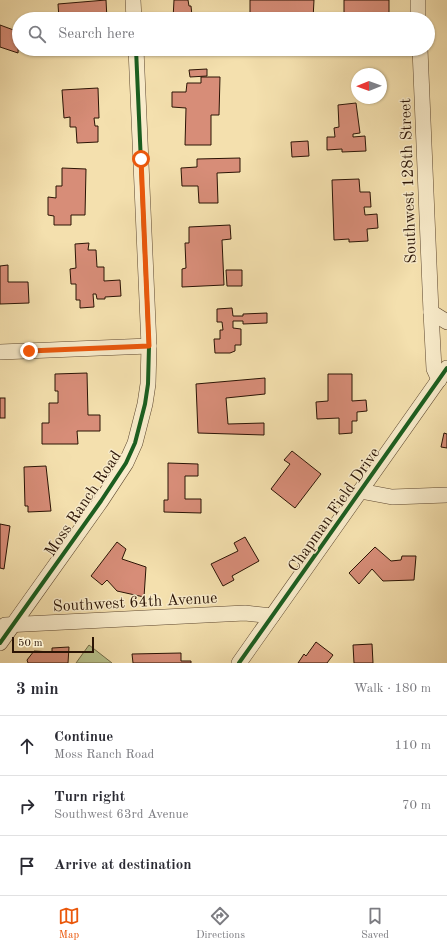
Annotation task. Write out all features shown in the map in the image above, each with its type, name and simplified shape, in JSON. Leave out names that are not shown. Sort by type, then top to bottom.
[{"type":"street","points":[[133,0],[134,12]]},
{"type":"street","points":[[418,0],[418,12]]},
{"type":"street","name":"Moss Ranch Road","points":[[0,643],[6,625],[101,501],[126,463],[135,443],[145,404],[148,384],[149,346],[136,56]]},
{"type":"street","name":"Southwest 128th Street","points":[[420,56],[434,369],[443,374]]},
{"type":"street","points":[[431,312],[447,322]]},
{"type":"street","points":[[0,352],[149,346]]},
{"type":"street","name":"Chapman Field Drive","points":[[239,663],[443,374]]},
{"type":"street","points":[[360,491],[392,497],[447,495]]},
{"type":"street","name":"Southwest 64th Avenue","points":[[6,625],[245,613],[272,616]]},
{"type":"green space","points":[[89,645],[112,663],[76,663]]},
{"type":"building","points":[[106,0],[107,12],[59,12],[58,4]]},
{"type":"building","points":[[174,0],[188,0],[192,12],[173,12]]},
{"type":"building","points":[[250,0],[314,0],[313,12],[250,12]]},
{"type":"building","points":[[344,0],[389,0],[389,12],[344,12]]},
{"type":"building","points":[[0,25],[12,29],[12,51],[0,47]]},
{"type":"building","points":[[207,69],[207,76],[190,77],[189,70]]},
{"type":"building","points":[[201,77],[220,77],[219,115],[211,115],[211,145],[185,145],[186,108],[172,107],[172,92],[186,92],[187,83],[201,83]]},
{"type":"building","points":[[98,88],[99,118],[94,118],[95,126],[98,126],[98,142],[77,143],[76,127],[70,127],[70,117],[64,118],[62,90]]},
{"type":"building","points":[[356,104],[360,133],[353,134],[353,137],[365,136],[366,151],[342,152],[342,149],[327,150],[327,137],[335,137],[334,128],[339,127],[338,105]]},
{"type":"building","points":[[308,141],[309,156],[292,157],[291,142]]},
{"type":"building","points":[[240,158],[240,172],[217,173],[218,203],[199,203],[198,186],[182,186],[181,168],[197,167],[197,159]]},
{"type":"building","points":[[62,168],[86,169],[85,215],[71,215],[71,225],[54,225],[54,216],[48,215],[48,197],[56,198],[56,186],[62,186]]},
{"type":"building","points":[[359,179],[360,192],[370,192],[371,207],[364,207],[365,215],[377,214],[378,228],[367,229],[368,241],[349,242],[349,239],[334,240],[332,180]]},
{"type":"building","points":[[230,225],[231,239],[222,240],[224,285],[182,287],[182,269],[186,268],[185,243],[189,243],[189,227]]},
{"type":"building","points":[[89,243],[88,250],[96,250],[97,267],[104,267],[104,281],[120,280],[121,296],[97,299],[96,294],[93,294],[94,307],[80,308],[80,300],[76,300],[76,284],[71,284],[70,269],[76,268],[75,244]]},
{"type":"building","points":[[8,265],[8,282],[28,282],[29,303],[0,304],[0,266]]},
{"type":"building","points":[[226,270],[242,270],[242,286],[227,286]]},
{"type":"building","points":[[232,308],[233,316],[267,313],[267,323],[243,324],[243,321],[233,321],[233,328],[241,329],[241,345],[235,345],[235,351],[230,353],[215,353],[214,339],[220,339],[220,330],[223,330],[222,322],[217,322],[217,309]]},
{"type":"building","points":[[87,373],[88,415],[100,415],[100,431],[77,431],[78,444],[42,444],[42,423],[49,423],[49,403],[58,403],[58,391],[55,391],[55,374]]},
{"type":"building","points":[[328,374],[352,374],[352,401],[366,400],[367,411],[357,412],[357,421],[352,421],[352,433],[339,434],[339,418],[317,419],[316,402],[328,401]]},
{"type":"building","points":[[265,378],[265,394],[226,398],[228,424],[264,423],[264,435],[198,433],[196,384]]},
{"type":"building","points":[[0,398],[5,398],[5,418],[0,418]]},
{"type":"building","points":[[444,433],[447,434],[447,448],[441,447]]},
{"type":"building","points":[[292,451],[321,474],[295,508],[271,489],[290,464],[284,460]]},
{"type":"building","points":[[168,463],[198,464],[198,476],[185,476],[185,499],[201,499],[201,513],[164,512],[164,500],[168,500]]},
{"type":"building","points":[[46,466],[51,511],[28,512],[28,506],[25,506],[24,467]]},
{"type":"building","points":[[0,524],[10,526],[4,569],[0,568]]},
{"type":"building","points":[[245,537],[259,561],[232,576],[234,580],[223,586],[211,564],[238,551],[234,543]]},
{"type":"building","points":[[117,542],[126,549],[122,559],[146,567],[144,597],[117,591],[107,580],[102,585],[91,576]]},
{"type":"building","points":[[375,547],[391,561],[401,560],[402,556],[416,556],[414,580],[383,581],[372,569],[359,584],[349,573]]},
{"type":"building","points":[[316,642],[333,655],[327,663],[298,663],[304,654],[306,656]]},
{"type":"building","points":[[372,644],[373,663],[354,663],[353,645]]},
{"type":"building","points":[[69,647],[68,663],[28,663],[27,660],[34,651],[52,652],[52,648]]},
{"type":"building","points":[[181,653],[181,661],[191,661],[191,663],[133,663],[132,654]]},
{"type":"cycle path","points":[[0,643],[101,501],[126,463],[135,443],[145,404],[148,384],[149,346],[136,56]]},
{"type":"cycle path","points":[[239,663],[447,368]]},
{"type":"route","points":[[29,351],[149,346],[141,159]]}]
